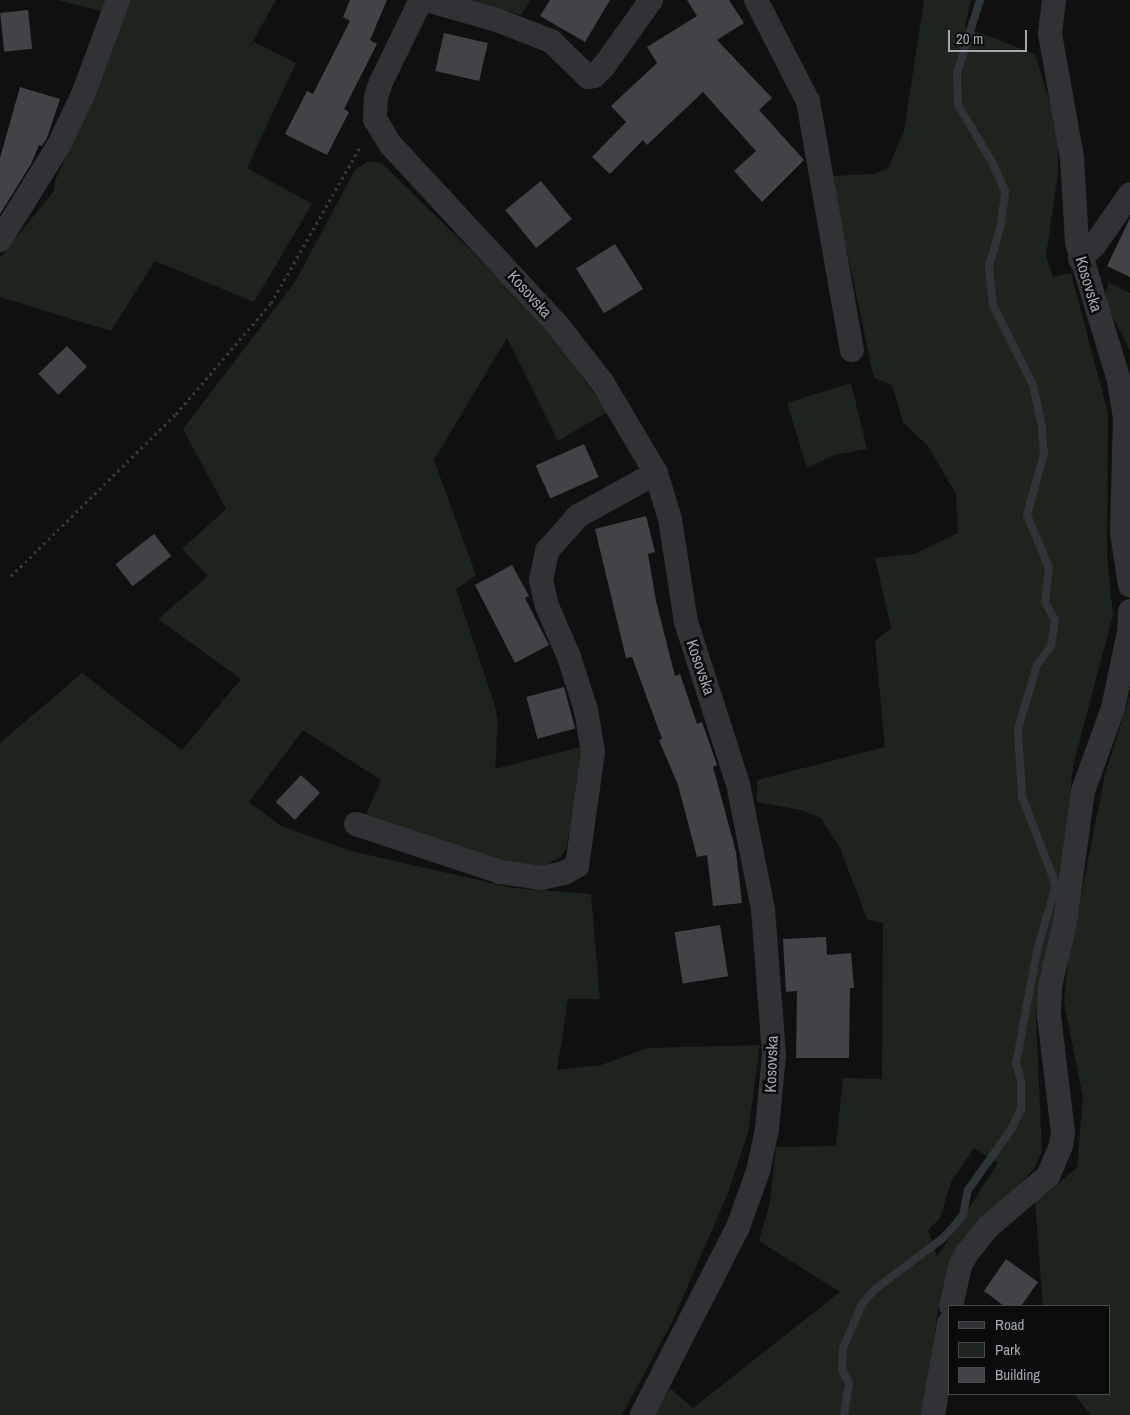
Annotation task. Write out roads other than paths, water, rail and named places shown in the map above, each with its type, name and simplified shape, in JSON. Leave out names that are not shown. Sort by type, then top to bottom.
[{"type":"street","points":[[0,240],[59,145],[84,92],[118,0]]},
{"type":"street","name":"Kosovska","points":[[421,0],[381,82],[376,97],[375,120],[390,144],[562,330],[602,382],[656,473],[670,519],[686,622],[738,784],[751,835],[765,926],[774,1055],[768,1130],[756,1177],[722,1259],[642,1415]]},
{"type":"street","points":[[426,0],[497,20],[551,41],[588,77],[594,76],[604,66],[651,0]]},
{"type":"street","points":[[756,0],[808,101],[852,350]]},
{"type":"street","name":"Kosovska","points":[[1054,0],[1050,34],[1072,158],[1080,259],[1119,380],[1125,417],[1122,532],[1130,565],[1130,585]]},
{"type":"street","points":[[1080,259],[1094,246],[1130,194]]},
{"type":"street","points":[[356,824],[500,872],[540,878],[564,873],[577,866],[593,752],[586,710],[570,657],[546,606],[541,580],[547,550],[578,516],[656,473]]},
{"type":"street","points":[[951,1305],[960,1266],[967,1253],[989,1226],[1048,1176],[1061,1145],[1063,1133],[1049,1016],[1050,986],[1065,922],[1083,791],[1112,708],[1129,632],[1130,610]]},
{"type":"street","points":[[933,1415],[948,1329]]},
{"type":"waterway","points":[[844,1415],[849,1383],[842,1370],[843,1348],[862,1304],[874,1290],[943,1238],[955,1225],[963,1215],[968,1190],[1012,1128],[1021,1109],[1021,1081],[1016,1064],[1037,951],[1056,885],[1022,797],[1018,729],[1037,665],[1051,646],[1055,620],[1045,602],[1049,568],[1027,515],[1044,453],[1041,421],[1033,385],[993,305],[989,266],[1001,225],[1005,191],[992,162],[958,105],[957,73],[980,0]]}]
